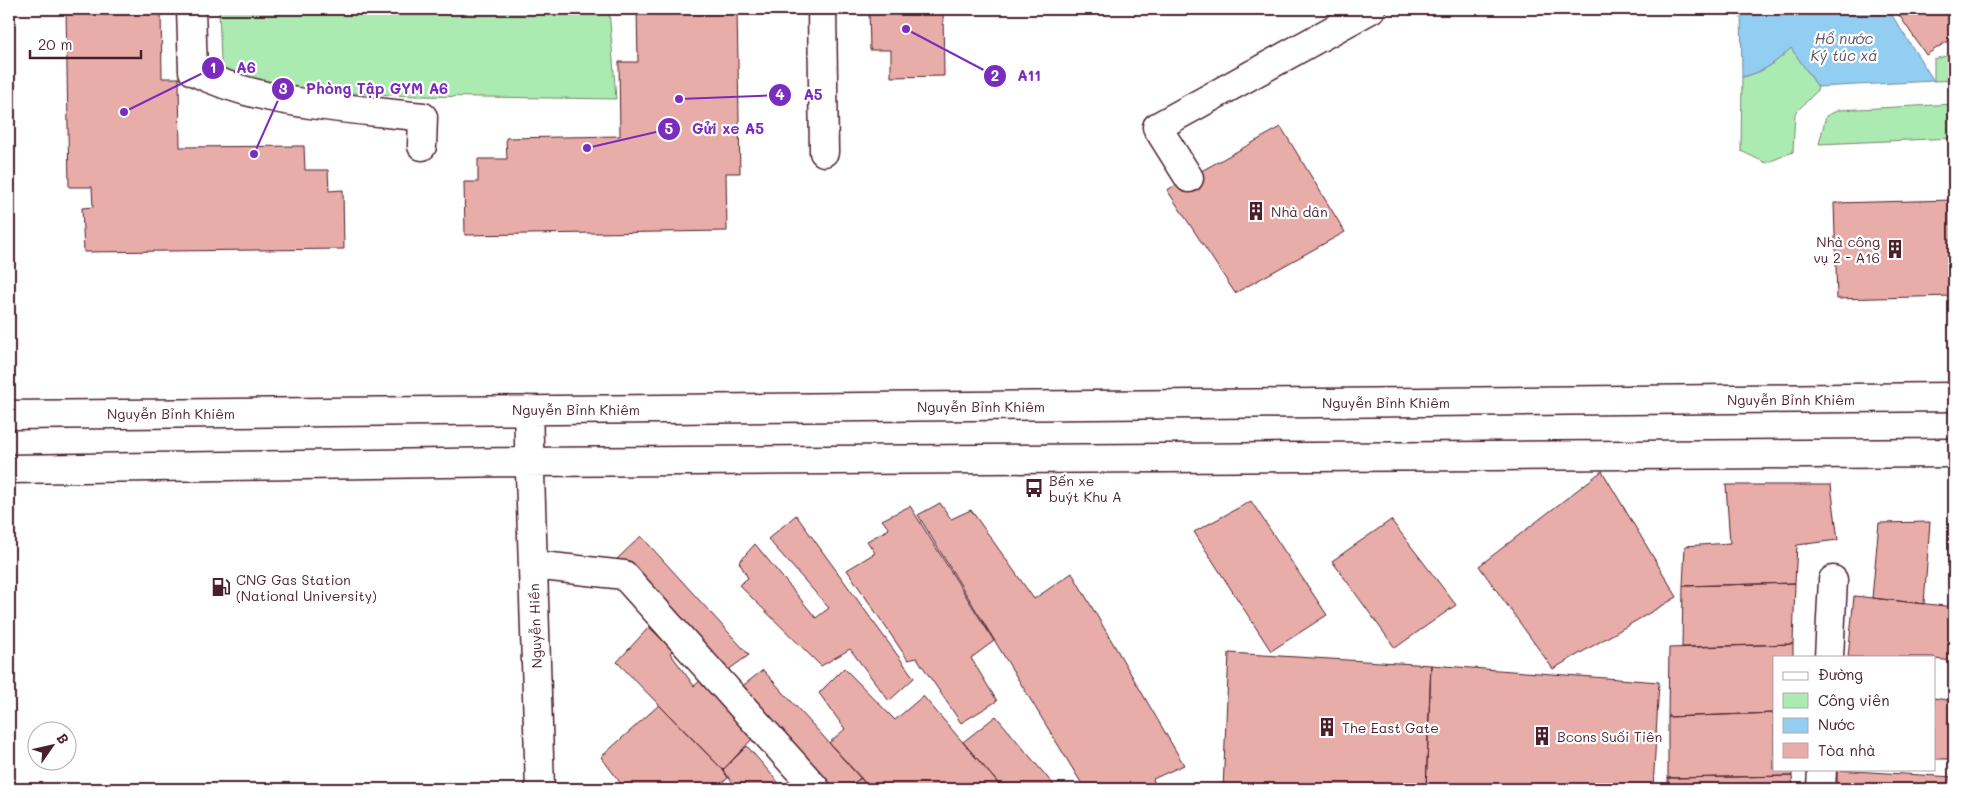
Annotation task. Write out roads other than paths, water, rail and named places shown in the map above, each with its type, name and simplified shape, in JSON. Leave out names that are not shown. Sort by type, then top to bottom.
[{"type":"street","points":[[191,9],[193,71],[214,82],[289,100],[423,117],[422,146]]},
{"type":"street","points":[[822,9],[824,152]]},
{"type":"street","points":[[1189,178],[1157,127],[1371,9]]},
{"type":"street","name":"Nguyễn Bỉnh Khiêm","points":[[9,415],[1954,397]]},
{"type":"street","name":"Nguyễn Hiền","points":[[528,410],[540,789]]},
{"type":"street","points":[[9,469],[530,463],[1954,453]]},
{"type":"street","points":[[533,565],[624,575],[816,789]]},
{"type":"street","points":[[1828,656],[1833,580]]},
{"type":"street","points":[[1821,789],[1822,770]]},
{"type":"water","name":"Hồ nước Ký túc xá","points":[[1741,9],[1888,9],[1934,81],[1818,87],[1791,48],[1769,66],[1756,73],[1742,77]]},
{"type":"place","name":"A11","points":[[906,29]]},
{"type":"place","name":"A5","points":[[679,99]]},
{"type":"place","name":"A6","points":[[124,112]]},
{"type":"place","name":"Gửi xe A5","points":[[587,148]]},
{"type":"place","name":"Phòng Tập GYM A6","points":[[254,154]]},
{"type":"place","name":"Nhà dân","points":[[1256,211]]},
{"type":"place","name":"Nhà công vụ 2 - A16","points":[[1895,249]]},
{"type":"place","name":"Bến xe buýt Khu A","points":[[1034,488]]},
{"type":"place","name":"CNG Gas Station (National University)","points":[[221,587]]},
{"type":"place","name":"The East Gate","points":[[1327,727]]},
{"type":"place","name":"Bcons Suối Tiên","points":[[1542,736]]}]
